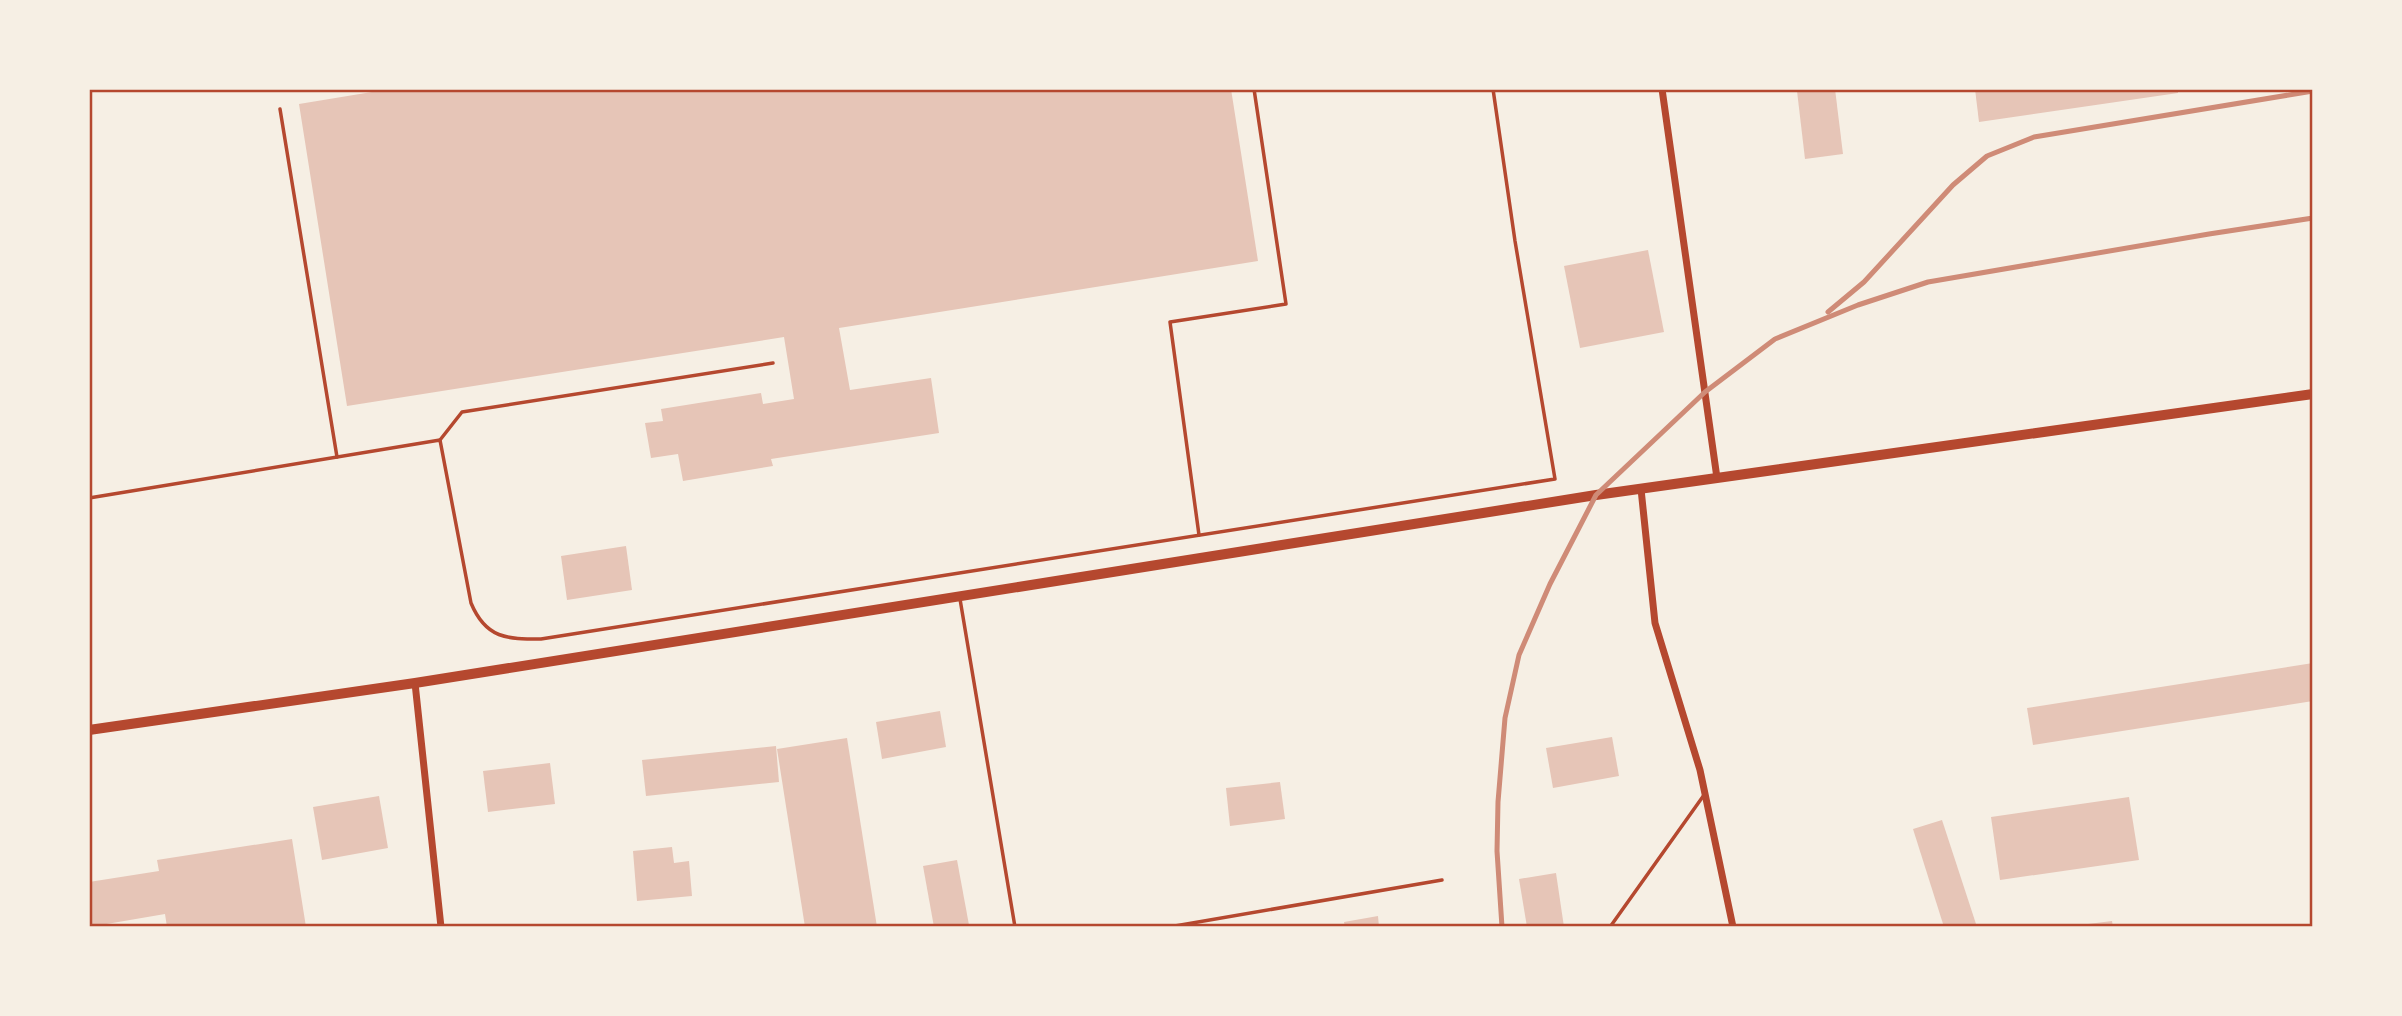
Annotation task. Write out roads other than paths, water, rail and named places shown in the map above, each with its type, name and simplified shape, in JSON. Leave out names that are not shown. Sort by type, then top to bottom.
[{"type":"street","points":[[1662,89],[1717,478]]},
{"type":"street","points":[[89,730],[415,683],[1641,489],[2313,394]]},
{"type":"street","points":[[1641,489],[1656,623],[1700,770],[1733,927]]},
{"type":"street","points":[[415,683],[441,927]]},
{"type":"lane","points":[[1199,535],[1170,322],[1286,304],[1254,89]]},
{"type":"lane","points":[[440,440],[471,603],[478,620],[491,631],[512,639],[541,639],[1555,479],[1515,241],[1493,89]]},
{"type":"lane","points":[[279,109],[337,457]]},
{"type":"lane","points":[[89,499],[440,440],[462,412],[773,363]]},
{"type":"lane","points":[[959,597],[1015,927]]},
{"type":"lane","points":[[1610,927],[1705,793]]},
{"type":"lane","points":[[1169,927],[1442,880]]},
{"type":"railway","points":[[1828,312],[1864,282],[1953,185],[1987,156],[2034,137],[2313,91]]},
{"type":"railway","points":[[1502,927],[1497,851],[1498,802],[1505,718],[1519,655],[1550,584],[1596,495],[1705,392],[1775,339],[1858,305],[1928,282],[2313,218]]}]
